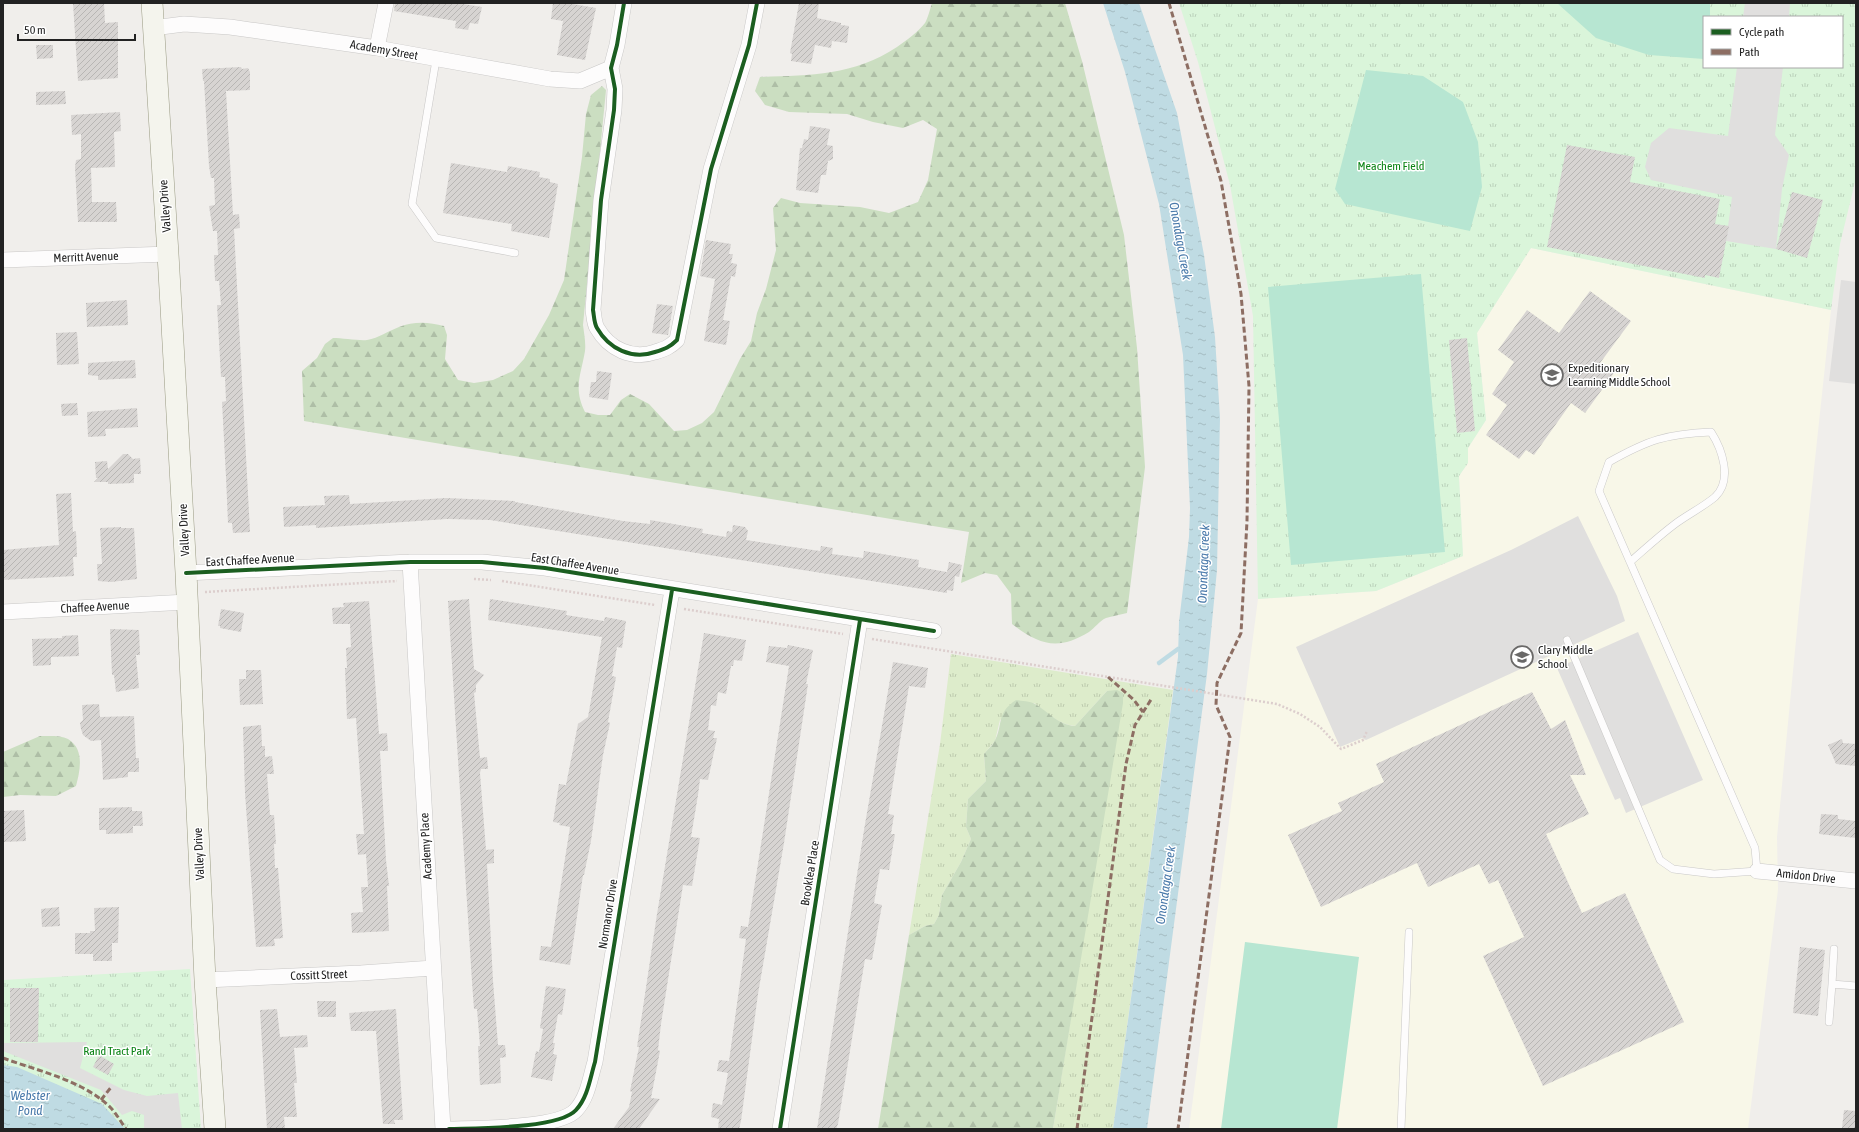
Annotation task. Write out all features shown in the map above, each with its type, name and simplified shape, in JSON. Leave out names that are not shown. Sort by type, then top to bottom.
[{"type":"main road","name":"Valley Drive","points":[[152,3],[186,573],[205,980],[215,1129]]},
{"type":"street","points":[[377,48],[386,3]]},
{"type":"street","points":[[624,3],[617,45],[611,68],[615,89],[614,110],[601,200],[593,310],[596,327],[610,344],[629,354],[647,355],[670,347],[677,340],[711,168],[749,45],[757,3]]},
{"type":"street","name":"Academy Street","points":[[153,28],[184,24],[230,27],[377,48],[436,60],[550,79],[580,80],[611,68]]},
{"type":"street","name":"Merritt Avenue","points":[[3,260],[168,254]]},
{"type":"street","name":"East Chaffee Avenue","points":[[186,573],[410,562],[490,562],[545,568],[672,590],[934,631]]},
{"type":"street","name":"Academy Place","points":[[410,562],[443,1129]]},
{"type":"street","name":"Normanor Drive","points":[[449,1129],[534,1124],[557,1120],[575,1112],[584,1100],[595,1062],[672,590]]},
{"type":"street","name":"Chaffee Avenue","points":[[3,612],[187,602]]},
{"type":"street","name":"Brooklea Place","points":[[780,1129],[860,620]]},
{"type":"street","name":"Amidon Drive","points":[[1757,871],[1856,881]]},
{"type":"street","name":"Cossitt Street","points":[[205,980],[361,973],[433,968]]},
{"type":"lane","points":[[436,60],[412,204],[436,238],[515,253]]},
{"type":"lane","points":[[1567,640],[1660,860],[1673,870],[1714,874],[1757,871],[1755,848],[1630,562],[1599,491],[1609,462],[1636,447],[1658,438],[1680,433],[1711,432],[1720,446],[1725,470],[1721,487],[1716,496],[1674,524],[1630,562]]},
{"type":"lane","points":[[1401,1129],[1409,932]]},
{"type":"lane","points":[[1830,1022],[1834,949]]},
{"type":"lane","points":[[1832,984],[1856,986]]},
{"type":"path","points":[[1133,681],[1277,704],[1300,714],[1320,727],[1341,749],[1363,740],[1367,731]]},
{"type":"shaded area","points":[[1745,3],[1790,3],[1789,16],[1743,16]]},
{"type":"shaded area","points":[[1737,68],[1783,68],[1775,135],[1789,155],[1782,189],[1776,249],[1726,241],[1732,197],[1651,180],[1645,167],[1651,143],[1669,128],[1728,136]]},
{"type":"shaded area","name":"Clary Middle School","points":[[1531,248],[1831,310],[1799,609],[1777,837],[1778,890],[1748,1129],[1189,1129],[1258,599],[1376,591],[1463,556],[1459,476],[1468,463],[1468,448],[1486,420],[1477,333]]},
{"type":"shaded area","points":[[1841,280],[1856,282],[1856,384],[1829,381]]},
{"type":"shaded area","points":[[1578,516],[1617,596],[1625,621],[1366,740],[1362,738],[1340,747],[1296,647],[1511,550]]},
{"type":"shaded area","points":[[1638,632],[1703,780],[1626,813],[1620,798],[1615,800],[1557,668]]},
{"type":"shaded area","points":[[3,1030],[4,1043],[87,1042],[80,1068],[124,1090],[147,1096],[178,1093],[182,1129],[144,1129],[144,1115],[132,1111],[122,1115],[101,1090],[3,1051]]},
{"type":"green space","points":[[932,3],[1065,3],[1082,61],[1124,235],[1137,348],[1145,467],[1127,613],[1106,618],[1089,632],[1068,642],[1049,643],[1040,641],[1031,637],[1012,624],[1011,594],[997,575],[985,573],[961,583],[969,532],[304,421],[302,371],[317,358],[325,344],[333,338],[367,340],[376,338],[399,327],[416,323],[444,326],[447,335],[445,359],[458,380],[474,383],[493,380],[513,371],[524,359],[549,315],[564,280],[582,157],[586,114],[591,95],[602,86],[606,90],[583,325],[585,348],[579,382],[579,396],[581,403],[585,412],[598,415],[610,415],[621,400],[630,394],[649,404],[674,431],[687,430],[702,423],[714,412],[740,359],[751,341],[757,313],[766,289],[776,250],[773,208],[781,198],[800,203],[860,207],[889,213],[918,202],[928,180],[937,129],[923,120],[903,128],[873,122],[847,114],[789,112],[765,105],[755,91],[760,77],[796,76],[831,72],[848,69],[881,57],[916,33],[925,23]]},
{"type":"green space","name":"Meachem Field","points":[[1179,3],[1856,3],[1856,178],[1840,244],[1831,310],[1531,248],[1477,333],[1486,420],[1468,448],[1468,463],[1459,476],[1463,556],[1376,591],[1258,599],[1253,316],[1230,185],[1198,62]]},
{"type":"green space","points":[[1557,3],[1710,3],[1710,16],[1703,16],[1703,59],[1649,55],[1596,38]]},
{"type":"green space","points":[[1366,70],[1423,76],[1463,102],[1478,142],[1482,187],[1470,231],[1345,204],[1335,189]]},
{"type":"green space","points":[[1421,274],[1445,552],[1291,565],[1268,287]]},
{"type":"green space","points":[[951,654],[1173,690],[1113,1129],[1053,1129],[1123,693],[1107,691],[1075,726],[1058,721],[1034,703],[1000,720],[995,741],[984,754],[986,781],[968,799],[966,827],[971,839],[961,862],[942,895],[939,915],[934,924],[925,926],[909,935],[940,744]]},
{"type":"green space","points":[[1117,690],[1123,693],[1123,703],[1053,1129],[878,1129],[909,935],[925,926],[934,924],[939,915],[942,895],[961,862],[971,839],[966,827],[968,799],[986,781],[984,754],[993,744],[997,736],[1002,715],[1009,705],[1016,700],[1026,701],[1040,707],[1059,721],[1075,726],[1107,691]]},
{"type":"green space","points":[[40,736],[62,737],[68,739],[77,748],[80,767],[76,786],[56,796],[20,795],[3,797],[3,752]]},
{"type":"green space","points":[[1245,942],[1359,957],[1337,1129],[1221,1129]]},
{"type":"green space","name":"Rand Tract Park","points":[[190,969],[201,1129],[3,1129],[3,980]]},
{"type":"water","name":"Onondaga Creek","points":[[1103,3],[1139,3],[1177,113],[1204,255],[1215,337],[1220,418],[1217,570],[1207,674],[1147,1129],[1113,1129],[1178,657],[1179,622],[1189,537],[1190,508],[1183,355],[1159,204],[1125,72]]},
{"type":"water","name":"Webster Pond","points":[[3,1065],[17,1067],[102,1104],[125,1129],[3,1129]]},
{"type":"building","points":[[73,3],[104,3],[105,23],[118,22],[118,78],[78,81]]},
{"type":"building","points":[[395,3],[457,3],[482,7],[478,24],[470,23],[468,30],[455,28],[456,21],[394,11]]},
{"type":"building","points":[[553,3],[567,3],[596,8],[585,60],[557,55],[563,21],[551,19]]},
{"type":"building","points":[[799,3],[819,3],[817,18],[849,26],[847,43],[832,41],[831,48],[815,45],[811,64],[791,61],[792,54],[790,53]]},
{"type":"building","points":[[36,45],[53,45],[53,58],[37,59]]},
{"type":"building","points":[[241,67],[242,69],[248,68],[250,72],[250,90],[226,91],[233,215],[239,214],[240,228],[234,229],[250,532],[233,533],[232,523],[228,523],[222,402],[226,401],[225,377],[221,377],[217,305],[221,305],[219,281],[215,281],[214,255],[218,255],[217,231],[213,231],[209,206],[215,205],[214,178],[211,178],[209,166],[202,69]]},
{"type":"building","points":[[65,91],[66,104],[36,105],[36,92]]},
{"type":"building","points":[[120,112],[121,131],[114,132],[115,167],[91,168],[92,202],[116,202],[117,222],[78,222],[75,167],[76,160],[81,159],[81,134],[72,135],[71,115]]},
{"type":"building","points":[[810,126],[830,129],[827,145],[833,146],[833,159],[828,161],[826,175],[821,175],[818,193],[796,190],[800,148],[802,148],[804,139],[808,140]]},
{"type":"building","points":[[1567,145],[1635,157],[1630,182],[1720,199],[1715,224],[1729,226],[1719,278],[1705,275],[1705,278],[1547,247]]},
{"type":"building","points":[[451,163],[507,172],[508,166],[540,172],[539,177],[550,179],[550,182],[558,184],[549,238],[511,231],[512,224],[443,213]]},
{"type":"building","points":[[1792,192],[1823,200],[1807,258],[1776,249]]},
{"type":"building","points":[[706,240],[731,244],[729,254],[733,254],[731,263],[737,264],[735,277],[731,276],[723,320],[730,321],[726,345],[704,341],[715,279],[700,276]]},
{"type":"building","points":[[1590,291],[1631,321],[1600,363],[1614,373],[1585,413],[1571,403],[1534,455],[1526,450],[1519,459],[1486,435],[1507,405],[1492,394],[1514,362],[1498,350],[1527,310],[1559,333]]},
{"type":"building","points":[[127,300],[128,325],[87,327],[86,303]]},
{"type":"building","points":[[657,304],[673,306],[668,335],[652,333]]},
{"type":"building","points":[[77,332],[79,364],[57,365],[56,333]]},
{"type":"building","points":[[1467,338],[1475,431],[1457,433],[1449,340]]},
{"type":"building","points":[[135,360],[136,378],[98,380],[98,376],[88,375],[88,363]]},
{"type":"building","points":[[597,371],[612,373],[608,400],[589,397],[591,382],[596,382]]},
{"type":"building","points":[[77,403],[78,415],[62,416],[61,404]]},
{"type":"building","points":[[137,408],[138,427],[105,429],[106,436],[88,437],[87,412]]},
{"type":"building","points":[[123,454],[128,454],[133,459],[140,458],[141,474],[134,474],[134,483],[108,484],[108,482],[94,482],[98,478],[96,478],[95,462],[107,461],[108,469]]},
{"type":"building","points":[[71,493],[73,532],[76,531],[77,557],[73,557],[74,576],[3,580],[3,550],[59,545],[56,494]]},
{"type":"building","points":[[349,495],[350,504],[446,498],[515,501],[623,521],[650,524],[650,520],[703,529],[702,533],[726,537],[727,531],[732,532],[733,525],[745,527],[748,531],[746,540],[820,551],[821,546],[833,548],[832,554],[863,558],[864,551],[919,560],[918,567],[947,572],[949,562],[962,565],[959,577],[955,576],[953,591],[947,590],[947,593],[490,520],[447,519],[316,528],[316,525],[284,527],[283,507],[325,505],[324,496]]},
{"type":"building","points":[[100,528],[134,528],[137,579],[111,582],[98,581],[97,564],[102,564]]},
{"type":"building","points":[[469,599],[474,669],[484,675],[476,685],[476,692],[474,693],[480,758],[487,757],[488,769],[481,769],[480,773],[486,850],[494,849],[494,863],[487,864],[493,981],[498,1045],[505,1045],[506,1057],[500,1058],[501,1083],[480,1085],[478,1046],[480,1046],[477,1009],[474,1009],[472,982],[448,601]]},
{"type":"building","points":[[490,599],[567,611],[566,615],[604,621],[605,617],[626,621],[622,648],[617,647],[612,676],[616,677],[608,722],[610,723],[603,755],[591,841],[583,875],[570,965],[539,960],[541,946],[551,947],[570,827],[553,822],[559,784],[566,785],[578,724],[588,717],[602,637],[488,620]]},
{"type":"building","points":[[369,601],[379,734],[387,733],[388,751],[380,751],[386,860],[389,886],[387,886],[389,931],[352,933],[351,913],[363,912],[361,887],[368,887],[366,854],[358,855],[356,834],[364,834],[356,718],[347,719],[345,668],[347,668],[346,648],[351,647],[350,624],[333,624],[332,608],[344,607],[343,603]]},
{"type":"building","points":[[221,609],[244,613],[241,632],[220,628],[220,626],[218,626]]},
{"type":"building","points":[[110,629],[139,630],[140,655],[136,655],[139,688],[116,692],[114,675],[112,675]]},
{"type":"building","points":[[704,633],[746,640],[742,661],[734,660],[733,666],[731,666],[726,694],[718,692],[716,706],[711,705],[708,730],[715,731],[713,738],[717,738],[708,780],[700,779],[691,837],[700,838],[692,886],[683,885],[661,1024],[658,1050],[660,1051],[651,1098],[660,1099],[639,1129],[613,1129],[629,1107],[632,1092],[630,1091],[639,1047],[637,1047],[657,914]]},
{"type":"building","points":[[78,635],[79,656],[51,657],[51,665],[33,666],[32,639],[62,638],[62,636]]},
{"type":"building","points":[[788,645],[813,650],[806,684],[808,684],[784,843],[758,994],[741,1121],[739,1129],[718,1129],[719,1119],[711,1117],[713,1103],[722,1105],[728,1073],[717,1071],[719,1060],[729,1061],[746,939],[739,938],[741,926],[748,927],[789,666],[766,662],[769,646],[787,648]]},
{"type":"building","points":[[893,662],[928,668],[925,688],[909,686],[888,814],[894,815],[891,834],[895,834],[889,870],[880,869],[874,903],[882,905],[872,960],[865,959],[838,1124],[836,1129],[817,1129],[864,830]]},
{"type":"building","points":[[246,670],[261,670],[263,704],[240,705],[239,679],[246,679]]},
{"type":"building","name":"Clary Middle School","points":[[1532,692],[1551,729],[1565,720],[1586,775],[1570,775],[1589,814],[1546,834],[1582,913],[1625,893],[1684,1022],[1543,1086],[1483,956],[1524,937],[1498,880],[1489,884],[1479,864],[1428,887],[1417,863],[1321,907],[1288,835],[1342,811],[1338,803],[1384,782],[1376,764]]},
{"type":"building","points":[[99,704],[100,717],[134,716],[136,758],[139,758],[139,772],[128,772],[128,777],[103,780],[101,740],[91,741],[83,735],[80,723],[83,720],[82,705]]},
{"type":"building","points":[[261,725],[262,746],[265,746],[265,757],[272,756],[274,774],[267,774],[270,815],[274,815],[276,844],[274,844],[275,868],[278,868],[283,938],[274,939],[275,946],[256,947],[245,793],[243,727]]},
{"type":"building","points":[[1842,739],[1843,743],[1856,744],[1856,766],[1836,764],[1828,745]]},
{"type":"building","points":[[132,807],[132,811],[142,811],[143,826],[133,826],[133,833],[106,834],[106,830],[99,830],[99,808]]},
{"type":"building","points":[[24,810],[26,841],[3,842],[3,811]]},
{"type":"building","points":[[1821,814],[1838,815],[1838,819],[1856,821],[1856,838],[1819,834]]},
{"type":"building","points":[[59,907],[60,926],[42,927],[41,909]]},
{"type":"building","points":[[119,907],[118,943],[112,943],[112,961],[93,961],[93,954],[75,954],[75,933],[90,933],[90,931],[95,931],[94,908]]},
{"type":"building","points":[[1800,947],[1825,950],[1818,1016],[1793,1013]]},
{"type":"building","points":[[546,986],[566,989],[562,1015],[558,1014],[553,1043],[555,1043],[553,1054],[557,1055],[552,1081],[531,1077],[536,1051],[539,1052],[543,1029],[540,1028]]},
{"type":"building","points":[[10,988],[39,988],[38,1042],[10,1042]]},
{"type":"building","points":[[317,1001],[336,1001],[336,1017],[318,1017]]},
{"type":"building","points":[[277,1009],[280,1037],[307,1035],[308,1047],[294,1048],[297,1083],[294,1083],[297,1117],[284,1117],[285,1129],[267,1129],[260,1010]]},
{"type":"building","points":[[396,1009],[403,1120],[394,1120],[395,1124],[383,1124],[376,1031],[351,1031],[349,1013]]},
{"type":"building","points":[[99,1055],[114,1064],[108,1075],[93,1067]]},
{"type":"building","points":[[1844,1110],[1856,1111],[1856,1129],[1842,1128]]},
{"type":"waterway","points":[[1159,663],[1178,649]]},
{"type":"marked path","points":[[1169,3],[1221,181],[1241,294],[1249,386],[1247,521],[1241,633],[1217,683],[1216,705],[1230,737],[1178,1129]]},
{"type":"marked path","points":[[1108,677],[1134,700],[1143,712]]},
{"type":"marked path","points":[[1077,1129],[1126,764],[1135,725],[1152,698]]},
{"type":"marked path","points":[[3,1058],[59,1077],[86,1090],[110,1107],[126,1129]]},
{"type":"marked path","points":[[101,1100],[112,1086]]},
{"type":"cycle path","points":[[624,3],[617,45],[611,68],[615,89],[614,110],[601,200],[593,310],[596,326],[608,342],[622,351],[638,355],[662,350],[677,340],[711,169],[749,45],[757,3]]},
{"type":"cycle path","points":[[186,573],[410,562],[482,562],[545,568],[934,631]]},
{"type":"cycle path","points":[[449,1129],[496,1128],[553,1121],[567,1116],[576,1110],[586,1093],[595,1062],[672,590]]},
{"type":"cycle path","points":[[780,1129],[860,620]]},
{"type":"place","name":"Expeditionary Learning Middle School","points":[[1552,375]]},
{"type":"place","name":"Clary Middle School","points":[[1522,657]]}]
